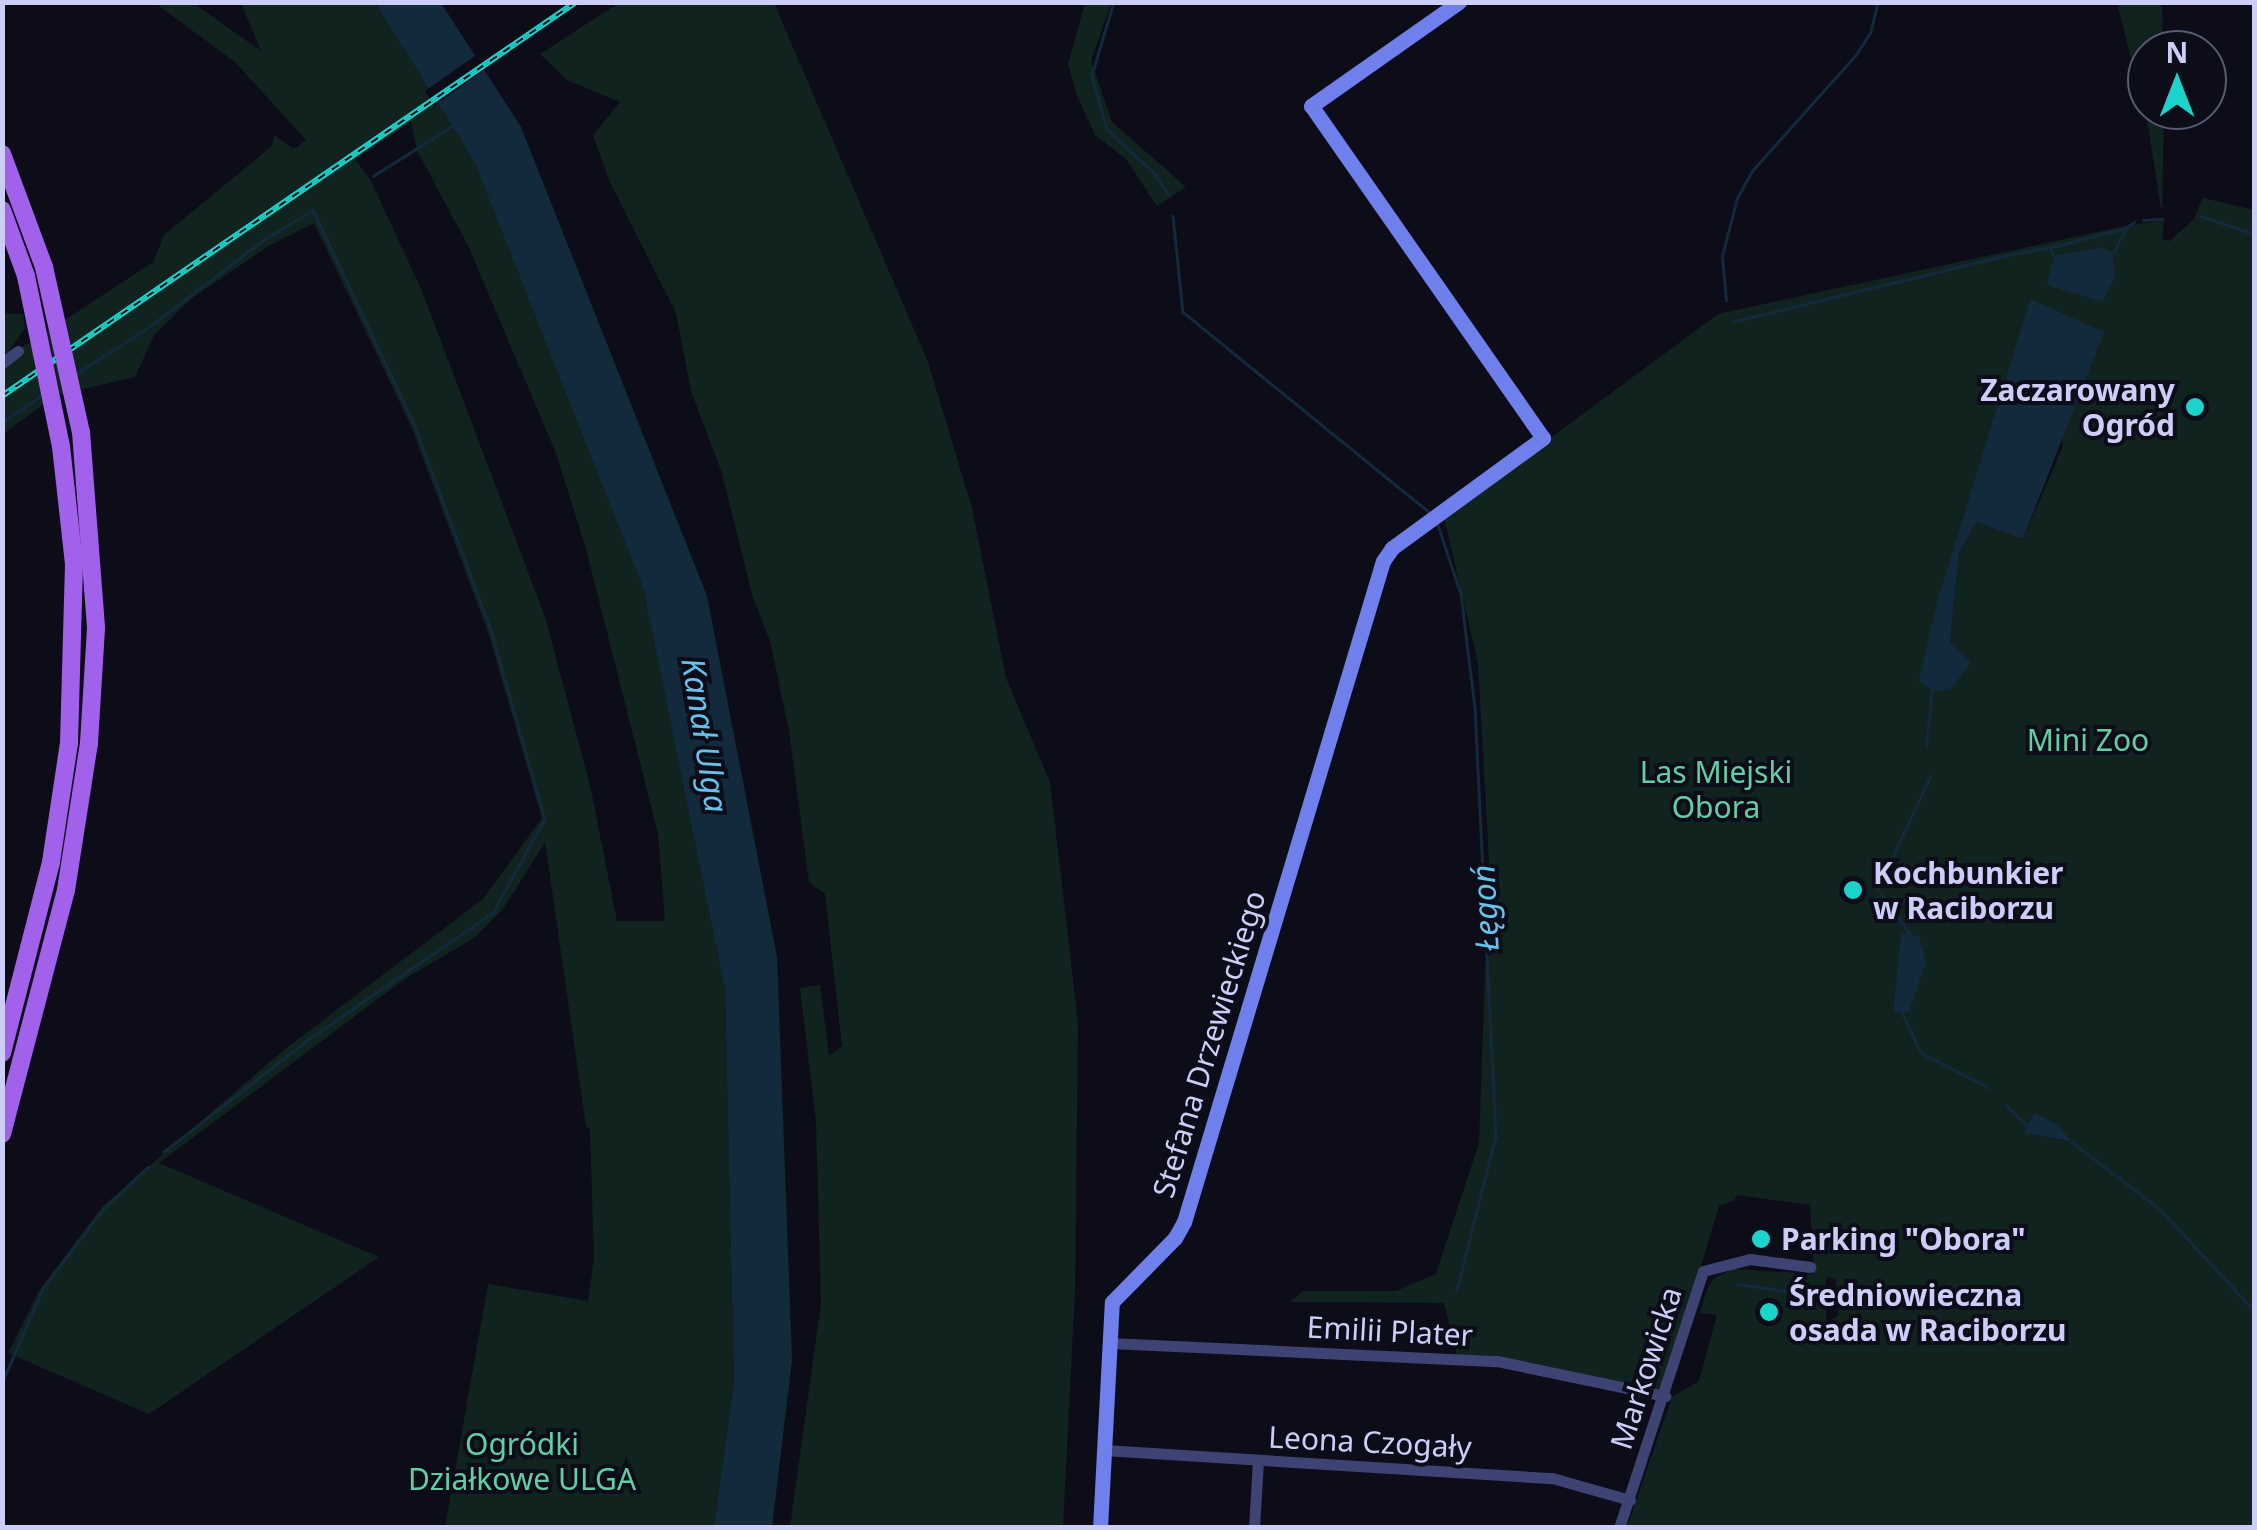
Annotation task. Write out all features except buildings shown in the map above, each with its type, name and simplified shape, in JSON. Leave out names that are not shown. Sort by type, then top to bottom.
[{"type":"main road","points":[[2,154],[44,267],[80,433],[96,627],[90,743],[66,890],[2,1134]]},
{"type":"main road","points":[[2,210],[26,276],[61,447],[74,564],[70,743],[50,862],[2,1054]]},
{"type":"street","name":"Stefana Drzewieckiego","points":[[1100,1528],[1112,1302],[1175,1238],[1184,1222],[1383,562],[1392,548],[1543,438],[1311,106],[1459,2]]},
{"type":"street","points":[[2,363],[18,351]]},
{"type":"street","name":"Markowicka","points":[[1619,1528],[1703,1271],[1750,1259],[1810,1267]]},
{"type":"street","name":"Emilii Plater","points":[[1110,1343],[1497,1361],[1665,1396]]},
{"type":"street","name":"Leona Czogały","points":[[1104,1450],[1552,1478],[1630,1500]]},
{"type":"street","points":[[1254,1528],[1258,1460]]},
{"type":"green space","name":"Ogródki Działkowe ULGA","points":[[155,3],[193,3],[261,51],[241,3],[375,3],[474,161],[643,588],[725,990],[734,1382],[714,1527],[445,1527],[488,1284],[588,1301],[594,1258],[590,1130],[586,1126],[545,842],[503,909],[474,938],[403,980],[159,1163],[379,1257],[149,1414],[8,1353],[39,1291],[102,1207],[285,1049],[483,899],[542,818],[488,632],[411,426],[314,223],[270,245],[192,298],[154,335],[135,377],[56,395],[3,434],[2,313],[23,314],[25,328],[8,352],[30,343],[153,262],[164,235],[272,146],[274,135],[294,149],[306,140],[235,62]],"holes":[[[411,122],[417,150],[469,248],[556,453],[586,549],[658,834],[665,921],[617,921],[590,785],[545,617],[422,291],[370,179],[355,159]]]},
{"type":"green space","points":[[619,3],[774,3],[928,362],[972,508],[1006,678],[1050,782],[1078,1023],[1075,1290],[1063,1527],[790,1527],[821,1303],[816,1121],[800,988],[820,985],[829,1056],[842,1046],[825,894],[809,882],[789,731],[770,641],[753,598],[722,473],[691,391],[676,313],[609,180],[593,135],[620,102],[567,80],[540,54]]},
{"type":"green space","points":[[1085,3],[1111,3],[1091,61],[1112,122],[1186,187],[1157,206],[1126,159],[1095,135],[1076,93],[1068,64]]},
{"type":"green space","points":[[2117,3],[2162,3],[2163,30],[2127,30],[2127,43]]},
{"type":"green space","points":[[2149,130],[2164,130],[2162,214]]},
{"type":"green space","name":"Las Miejski Obora","points":[[2203,198],[2254,210],[2254,1527],[1627,1527],[1672,1397],[1699,1381],[1717,1315],[1700,1313],[1707,1289],[1714,1278],[1733,1269],[1814,1274],[1810,1205],[1737,1195],[1734,1201],[1719,1206],[1663,1392],[1457,1355],[1444,1303],[1290,1302],[1303,1291],[1396,1291],[1436,1274],[1479,1143],[1489,859],[1478,664],[1444,517],[1718,314],[2130,225],[2164,221],[2162,239],[2170,241],[2193,220]],"holes":[[[2030,299],[2063,446],[2023,539],[1976,522],[1959,555],[1950,642],[1931,632]],[[1901,934],[1926,962],[1893,1011]],[[2034,1113],[2059,1126],[2070,1142],[2024,1133]],[[1826,1277],[1836,1280],[1839,1315],[1826,1324]]]},
{"type":"water","name":"Kanał Ulga","points":[[375,3],[441,3],[521,127],[707,596],[777,957],[792,1360],[772,1527],[714,1527],[734,1382],[725,990],[643,588],[474,161]]},
{"type":"water","points":[[2102,247],[2113,253],[2115,277],[2102,302],[2047,285],[2054,256]]},
{"type":"water","points":[[2030,299],[2104,332],[2023,539],[1976,522],[1959,554],[1950,642],[1971,662],[1950,690],[1932,691],[1919,680],[1938,599]]},
{"type":"water","points":[[1901,933],[1919,936],[1926,962],[1909,1012],[1893,1012]]},
{"type":"water","points":[[2034,1112],[2059,1126],[2072,1142],[2024,1133]]},
{"type":"pier","points":[[479,53],[489,67],[434,106],[425,91]]},
{"type":"waterway","name":"Łęgoń","points":[[1114,2],[1092,76],[1107,129],[1155,174],[1168,194]]},
{"type":"waterway","points":[[1726,301],[1722,256],[1737,198],[1752,171],[1855,56],[1870,33],[1878,2]]},
{"type":"waterway","points":[[373,176],[452,126]]},
{"type":"waterway","points":[[74,375],[149,327],[263,240],[313,210],[414,424],[491,630],[545,819],[493,913],[311,1038],[164,1152]]},
{"type":"waterway","name":"Łęgoń","points":[[1173,216],[1183,312],[1428,511]]},
{"type":"waterway","points":[[2201,216],[2254,234]]},
{"type":"waterway","points":[[2143,220],[2162,219]]},
{"type":"waterway","points":[[2052,247],[2126,228],[2134,222]]},
{"type":"waterway","points":[[2113,253],[2126,229]]},
{"type":"waterway","points":[[1735,321],[2008,255],[2050,247],[2054,256]]},
{"type":"waterway","points":[[2,422],[42,395]]},
{"type":"waterway","name":"Łęgoń","points":[[1438,525],[1461,594],[1475,708],[1496,1136],[1457,1290]]},
{"type":"waterway","points":[[1926,746],[1932,691]]},
{"type":"waterway","points":[[1877,890],[1930,777]]},
{"type":"waterway","points":[[1882,894],[1910,934]]},
{"type":"waterway","points":[[1902,1012],[1921,1053],[1990,1088]]},
{"type":"waterway","points":[[2006,1105],[2027,1126]]},
{"type":"waterway","points":[[2072,1142],[2160,1209],[2254,1310]]},
{"type":"waterway","points":[[2,1382],[43,1288],[104,1208],[148,1167]]},
{"type":"waterway","points":[[1737,1284],[1800,1293]]},
{"type":"railway","points":[[2,396],[576,2]]},
{"type":"place","name":"Zaczarowany Ogród","points":[[2195,407]]},
{"type":"place","name":"Kochbunkier w Raciborzu","points":[[1853,890]]},
{"type":"place","name":"Parking \"Obora\"","points":[[1761,1239]]},
{"type":"place","name":"Średniowieczna osada w Raciborzu","points":[[1769,1312]]},
{"type":"park label","name":"Mini Zoo","points":[[2088,740]]}]
